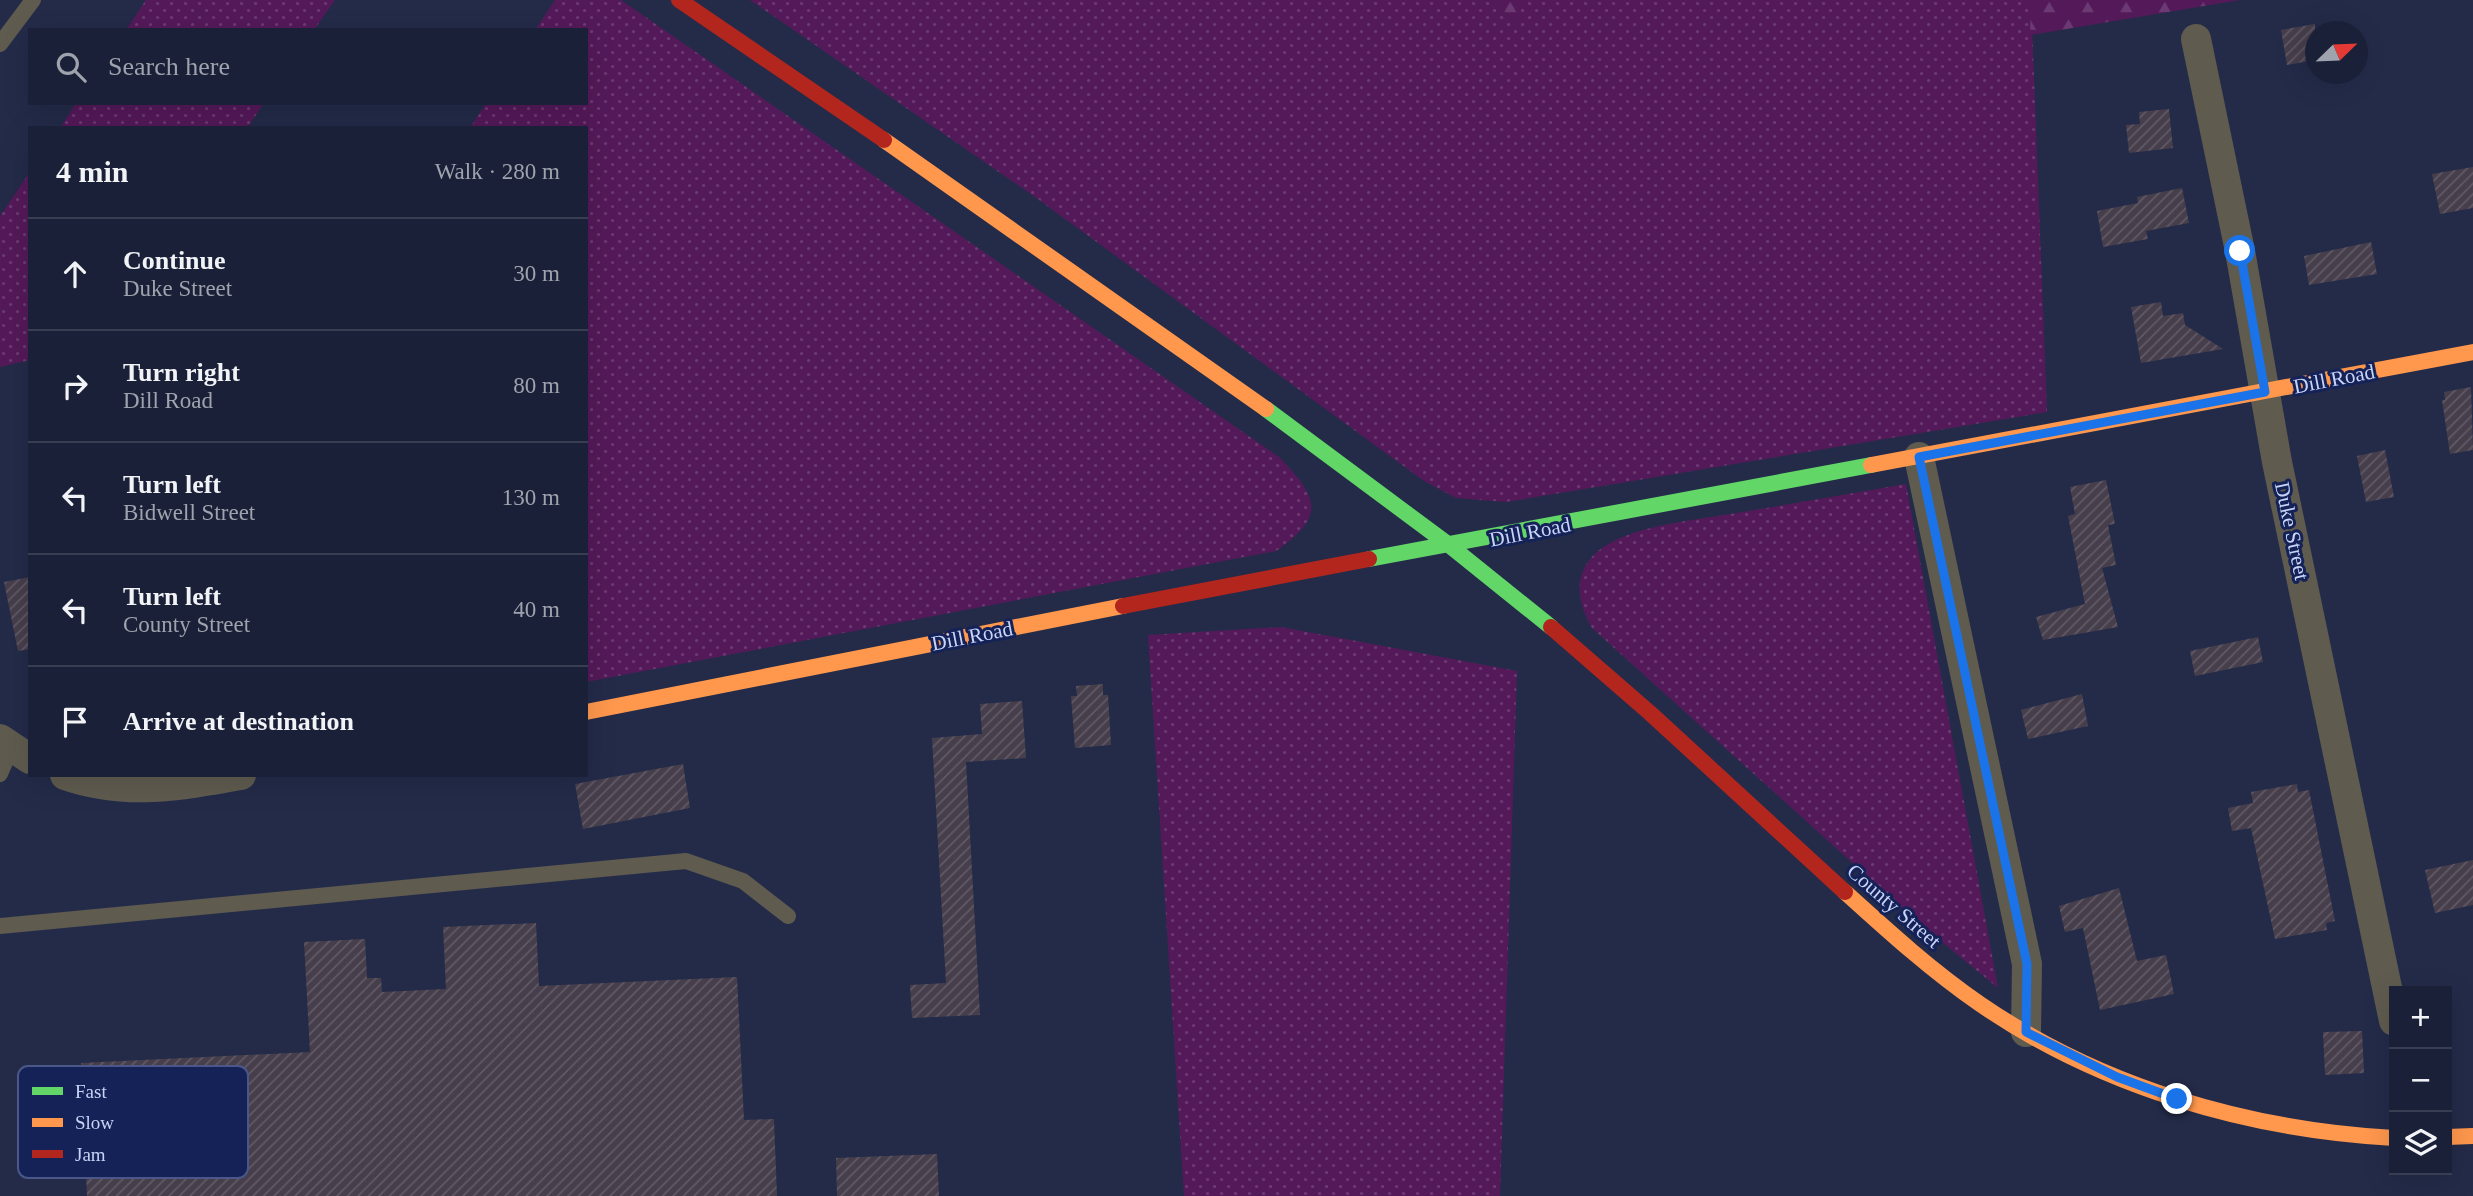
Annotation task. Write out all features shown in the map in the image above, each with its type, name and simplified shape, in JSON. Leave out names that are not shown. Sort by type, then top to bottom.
[{"type":"street","name":"County Street","points":[[679,0],[1298,432],[1452,547],[1558,631],[1932,967],[1983,1006],[2026,1032],[2117,1077],[2177,1099],[2304,1130],[2389,1138]]},
{"type":"street","name":"Duke Street","points":[[2196,39],[2240,251],[2265,392],[2389,997]]},
{"type":"street","name":"Dill Road","points":[[588,712],[1126,605],[1452,547],[2473,352]]},
{"type":"street","points":[[1919,457],[2027,964],[2026,1032]]},
{"type":"street","points":[[70,777],[87,783],[128,789],[170,788],[230,777]]},
{"type":"street","points":[[2452,1137],[2473,1136]]},
{"type":"lane","points":[[0,44],[33,0]]},
{"type":"lane","points":[[0,926],[686,861],[743,881],[788,916]]},
{"type":"green space","points":[[146,0],[335,0],[315,28],[127,28]]},
{"type":"green space","points":[[555,0],[621,0],[1279,457],[1309,495],[1310,516],[1303,527],[1276,551],[588,682],[588,126],[471,126],[485,105],[588,105],[588,28],[536,28]]},
{"type":"green space","points":[[750,0],[1493,0],[1520,28],[1521,0],[2031,0],[2047,412],[1506,502],[1456,498],[1424,481],[1035,197]]},
{"type":"green space","points":[[1493,0],[1521,0],[1521,29]]},
{"type":"green space","points":[[2031,0],[2240,0],[2030,35]]},
{"type":"green space","points":[[75,105],[263,105],[248,126],[61,126]]},
{"type":"green space","points":[[28,175],[28,360],[0,367],[0,216]]},
{"type":"green space","points":[[1906,484],[1998,988],[1919,923],[1592,628],[1580,598],[1581,578],[1590,560],[1612,542],[1629,535],[1667,524]]},
{"type":"green space","points":[[1281,627],[1517,671],[1500,1196],[1184,1196],[1148,635]]},
{"type":"building","points":[[2305,26],[2305,62],[2287,65],[2281,30]]},
{"type":"building","points":[[2169,109],[2173,148],[2129,153],[2126,125],[2140,124],[2139,112]]},
{"type":"building","points":[[2473,167],[2473,208],[2440,214],[2432,174]]},
{"type":"building","points":[[2182,188],[2189,223],[2146,231],[2148,239],[2103,247],[2097,211],[2138,203],[2137,197]]},
{"type":"building","points":[[2371,242],[2377,274],[2309,285],[2304,256]]},
{"type":"building","points":[[2161,302],[2163,316],[2183,313],[2185,325],[2223,349],[2141,363],[2131,307]]},
{"type":"building","points":[[2471,387],[2473,450],[2450,454],[2442,400],[2445,400],[2444,392]]},
{"type":"building","points":[[2385,450],[2394,497],[2366,502],[2357,456]]},
{"type":"building","points":[[2106,480],[2115,524],[2108,525],[2116,565],[2102,568],[2118,627],[2043,640],[2036,617],[2085,604],[2068,516],[2075,514],[2070,487]]},
{"type":"building","points":[[28,577],[28,649],[18,651],[4,582]]},
{"type":"building","points":[[2258,637],[2263,662],[2195,676],[2190,651]]},
{"type":"building","points":[[1103,684],[1103,695],[1108,695],[1111,745],[1075,748],[1071,696],[1077,696],[1076,686]]},
{"type":"building","points":[[2082,694],[2088,726],[2028,739],[2021,710]]},
{"type":"building","points":[[1022,701],[1026,758],[966,762],[980,1015],[912,1018],[910,985],[946,983],[932,738],[982,734],[980,704]]},
{"type":"building","points":[[683,764],[690,808],[583,829],[575,784]]},
{"type":"building","points":[[2297,784],[2298,792],[2309,790],[2335,921],[2326,923],[2327,930],[2275,939],[2251,828],[2232,831],[2228,808],[2253,803],[2251,792]]},
{"type":"building","points":[[2473,860],[2473,905],[2435,913],[2425,870]]},
{"type":"building","points":[[2119,888],[2137,961],[2166,955],[2174,994],[2100,1010],[2083,928],[2065,932],[2059,906]]},
{"type":"building","points":[[536,923],[539,986],[737,977],[744,1120],[774,1119],[777,1196],[87,1196],[86,1178],[248,1178],[248,1066],[81,1066],[81,1063],[310,1052],[304,942],[365,939],[367,978],[381,978],[382,992],[446,989],[443,927]]},
{"type":"building","points":[[2362,1031],[2364,1073],[2325,1075],[2323,1032]]},
{"type":"building","points":[[937,1154],[939,1196],[837,1196],[836,1158]]},
{"type":"traffic: fast","points":[[1266,409],[1449,545],[1551,627]]},
{"type":"traffic: fast","points":[[1369,559],[1871,465]]},
{"type":"traffic: slow","points":[[884,140],[1266,409]]},
{"type":"traffic: slow","points":[[1871,465],[2473,352]]},
{"type":"traffic: slow","points":[[588,712],[1123,606]]},
{"type":"traffic: slow","points":[[1845,892],[1962,991],[2027,1033],[2075,1059],[2126,1081],[2231,1114],[2285,1125],[2389,1138]]},
{"type":"traffic: slow","points":[[2452,1137],[2473,1136]]},
{"type":"traffic: jam","points":[[679,0],[884,140]]},
{"type":"traffic: jam","points":[[1123,606],[1369,559]]},
{"type":"traffic: jam","points":[[1551,627],[1650,713],[1845,892]]},
{"type":"route","points":[[2177,1099],[2117,1077],[2026,1032],[2027,964],[1919,457],[2265,392],[2240,251]]}]
